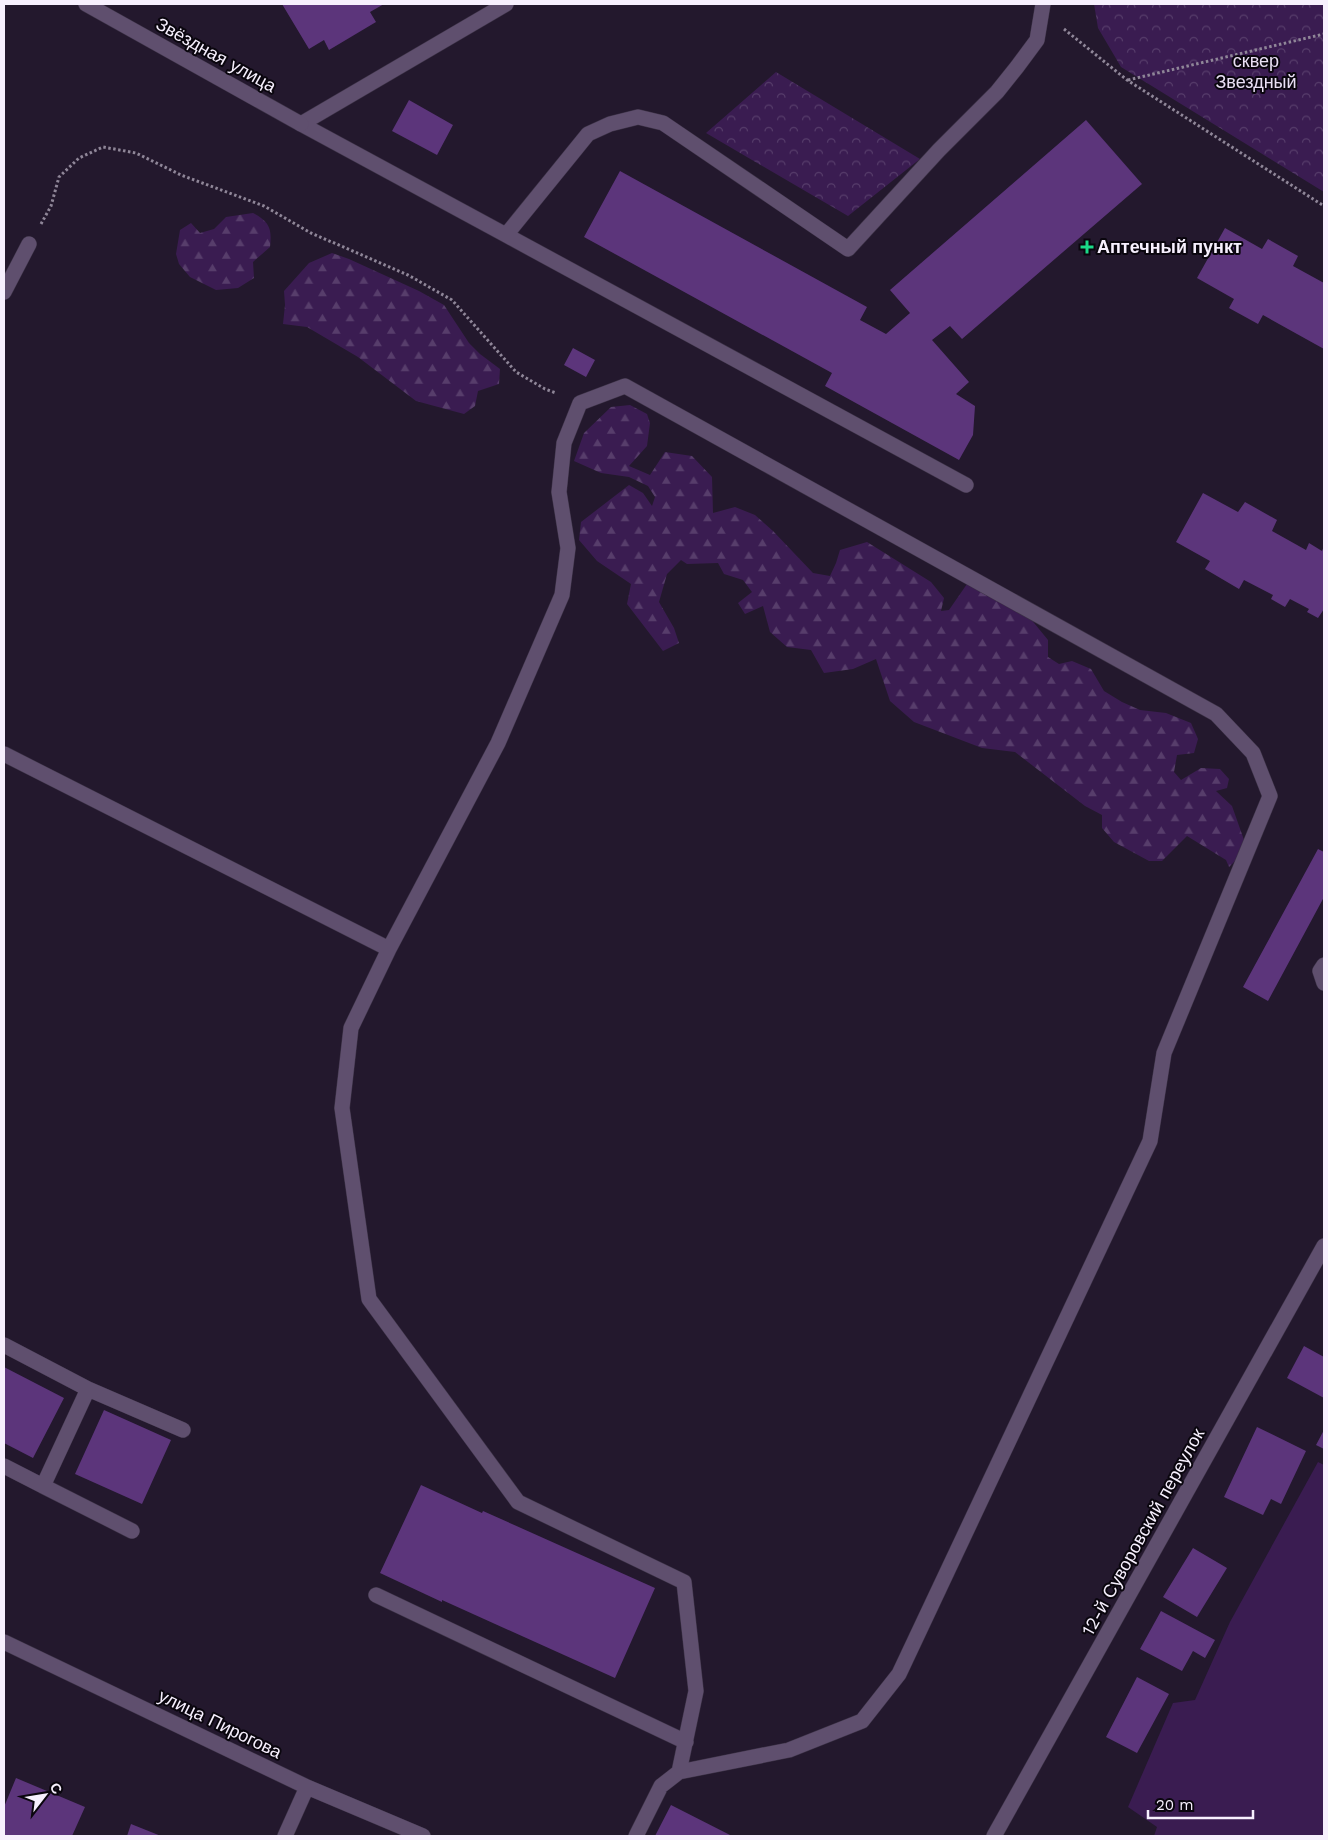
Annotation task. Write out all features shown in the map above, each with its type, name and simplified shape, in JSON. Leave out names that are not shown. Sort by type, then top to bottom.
[{"type":"street","name":"Звёздная улица","points":[[86,4],[301,124],[966,486]]},
{"type":"street","points":[[301,124],[506,4]]},
{"type":"street","points":[[506,235],[588,134],[610,124],[638,117],[663,123],[848,249],[939,150],[997,92],[1037,40],[1042,7]]},
{"type":"street","points":[[4,292],[30,244]]},
{"type":"street","points":[[636,1836],[661,1786],[679,1772],[789,1750],[862,1721],[899,1674],[1150,1141],[1164,1053],[1270,796],[1253,753],[1216,714],[625,386],[580,403],[564,443],[559,492],[568,548],[562,595],[498,743],[389,949],[351,1028],[342,1108],[369,1299],[518,1502],[684,1582],[696,1691],[679,1772]]},
{"type":"street","points":[[4,754],[389,949]]},
{"type":"street","points":[[1324,964],[1320,971],[1324,983]]},
{"type":"street","name":"12-й Суворовский переулок","points":[[994,1836],[1324,1246]]},
{"type":"street","points":[[4,1344],[88,1389],[183,1430]]},
{"type":"street","points":[[43,1486],[88,1389]]},
{"type":"street","points":[[4,1466],[132,1531]]},
{"type":"street","points":[[376,1595],[686,1742]]},
{"type":"street","name":"улица Пирогова","points":[[4,1642],[307,1787],[423,1836]]},
{"type":"street","points":[[285,1836],[307,1787]]},
{"type":"path","points":[[1042,7],[1127,80],[1324,206]]},
{"type":"path","points":[[1127,80],[1324,34]]},
{"type":"path","points":[[30,244],[51,206],[59,176],[79,158],[103,147],[136,153],[181,175],[264,206],[311,233],[408,275],[452,300],[516,372],[545,389],[580,403]]},
{"type":"green space","name":"сквер Звездный","points":[[1094,4],[1324,4],[1324,192],[1121,67],[1098,28]]},
{"type":"green space","points":[[776,72],[920,159],[848,216],[706,133]]},
{"type":"green space","points":[[253,213],[266,223],[271,235],[270,247],[253,262],[254,278],[238,288],[216,290],[190,277],[179,264],[176,254],[180,230],[191,223],[200,233],[214,229],[226,217]]},
{"type":"green space","points":[[332,253],[419,291],[444,305],[469,343],[500,369],[499,384],[478,391],[475,406],[464,414],[416,401],[358,357],[307,327],[283,324],[284,291],[309,263]]},
{"type":"green space","points":[[630,405],[647,414],[650,423],[647,446],[629,466],[650,475],[665,452],[692,456],[712,477],[713,513],[735,507],[755,515],[813,573],[830,576],[840,550],[867,542],[931,582],[944,598],[941,611],[949,610],[967,584],[1030,618],[1048,640],[1048,657],[1059,664],[1072,661],[1091,669],[1104,691],[1122,702],[1140,710],[1166,713],[1191,723],[1198,739],[1194,753],[1177,755],[1174,772],[1181,780],[1201,768],[1220,769],[1229,779],[1227,788],[1216,791],[1232,806],[1244,840],[1238,858],[1229,867],[1226,860],[1187,836],[1162,861],[1149,861],[1114,842],[1102,828],[1102,815],[1085,806],[1015,752],[982,748],[914,722],[890,701],[876,659],[853,669],[824,673],[811,650],[787,647],[770,632],[763,606],[745,614],[738,603],[752,592],[743,580],[724,574],[718,563],[687,564],[681,560],[667,574],[659,602],[674,628],[679,643],[663,651],[627,604],[631,584],[597,561],[579,540],[581,522],[629,485],[643,493],[652,506],[655,497],[648,486],[629,477],[601,473],[574,461],[584,433],[611,407]]},
{"type":"green space","points":[[1318,1462],[1324,1465],[1324,1836],[1154,1836],[1157,1827],[1128,1807],[1173,1703],[1195,1700],[1230,1622]]},
{"type":"building","points":[[282,4],[384,4],[370,12],[376,22],[329,50],[324,40],[309,49]]},
{"type":"building","points":[[409,100],[453,125],[437,155],[392,131]]},
{"type":"building","points":[[1086,120],[1142,184],[962,339],[950,326],[932,340],[969,382],[956,394],[975,406],[973,435],[959,460],[825,386],[832,373],[584,237],[620,171],[867,307],[860,320],[886,334],[910,313],[890,290]]},
{"type":"building","points":[[1225,228],[1262,249],[1268,239],[1298,256],[1293,266],[1324,283],[1324,349],[1263,315],[1258,324],[1229,308],[1234,299],[1197,278]]},
{"type":"building","points":[[573,348],[595,360],[586,377],[564,365]]},
{"type":"building","points":[[1203,493],[1238,512],[1245,502],[1277,520],[1272,531],[1306,550],[1309,543],[1322,551],[1324,546],[1324,609],[1318,618],[1307,612],[1309,609],[1290,599],[1285,607],[1271,599],[1273,595],[1244,580],[1239,589],[1205,569],[1210,561],[1176,542]]},
{"type":"building","points":[[1318,849],[1324,852],[1324,897],[1268,1001],[1243,987]]},
{"type":"building","points":[[1304,1346],[1324,1357],[1324,1398],[1287,1378]]},
{"type":"building","points":[[4,1367],[64,1398],[33,1458],[4,1443]]},
{"type":"building","points":[[104,1410],[171,1440],[142,1504],[75,1474]]},
{"type":"building","points":[[1257,1427],[1306,1451],[1281,1504],[1271,1499],[1263,1515],[1224,1497]]},
{"type":"building","points":[[1324,1430],[1324,1449],[1316,1445]]},
{"type":"building","points":[[421,1485],[655,1588],[615,1678],[380,1573]]},
{"type":"building","points":[[1193,1548],[1227,1568],[1197,1617],[1163,1597]]},
{"type":"building","points":[[1161,1611],[1215,1640],[1205,1658],[1193,1651],[1182,1671],[1140,1649]]},
{"type":"building","points":[[1137,1677],[1169,1694],[1137,1753],[1106,1737]]},
{"type":"building","points":[[16,1778],[85,1807],[72,1836],[4,1836],[4,1807]]},
{"type":"building","points":[[671,1805],[732,1836],[655,1836]]},
{"type":"building","points":[[131,1824],[161,1836],[127,1836]]},
{"type":"place","name":"Аптечный пункт","points":[[1087,247]]}]
